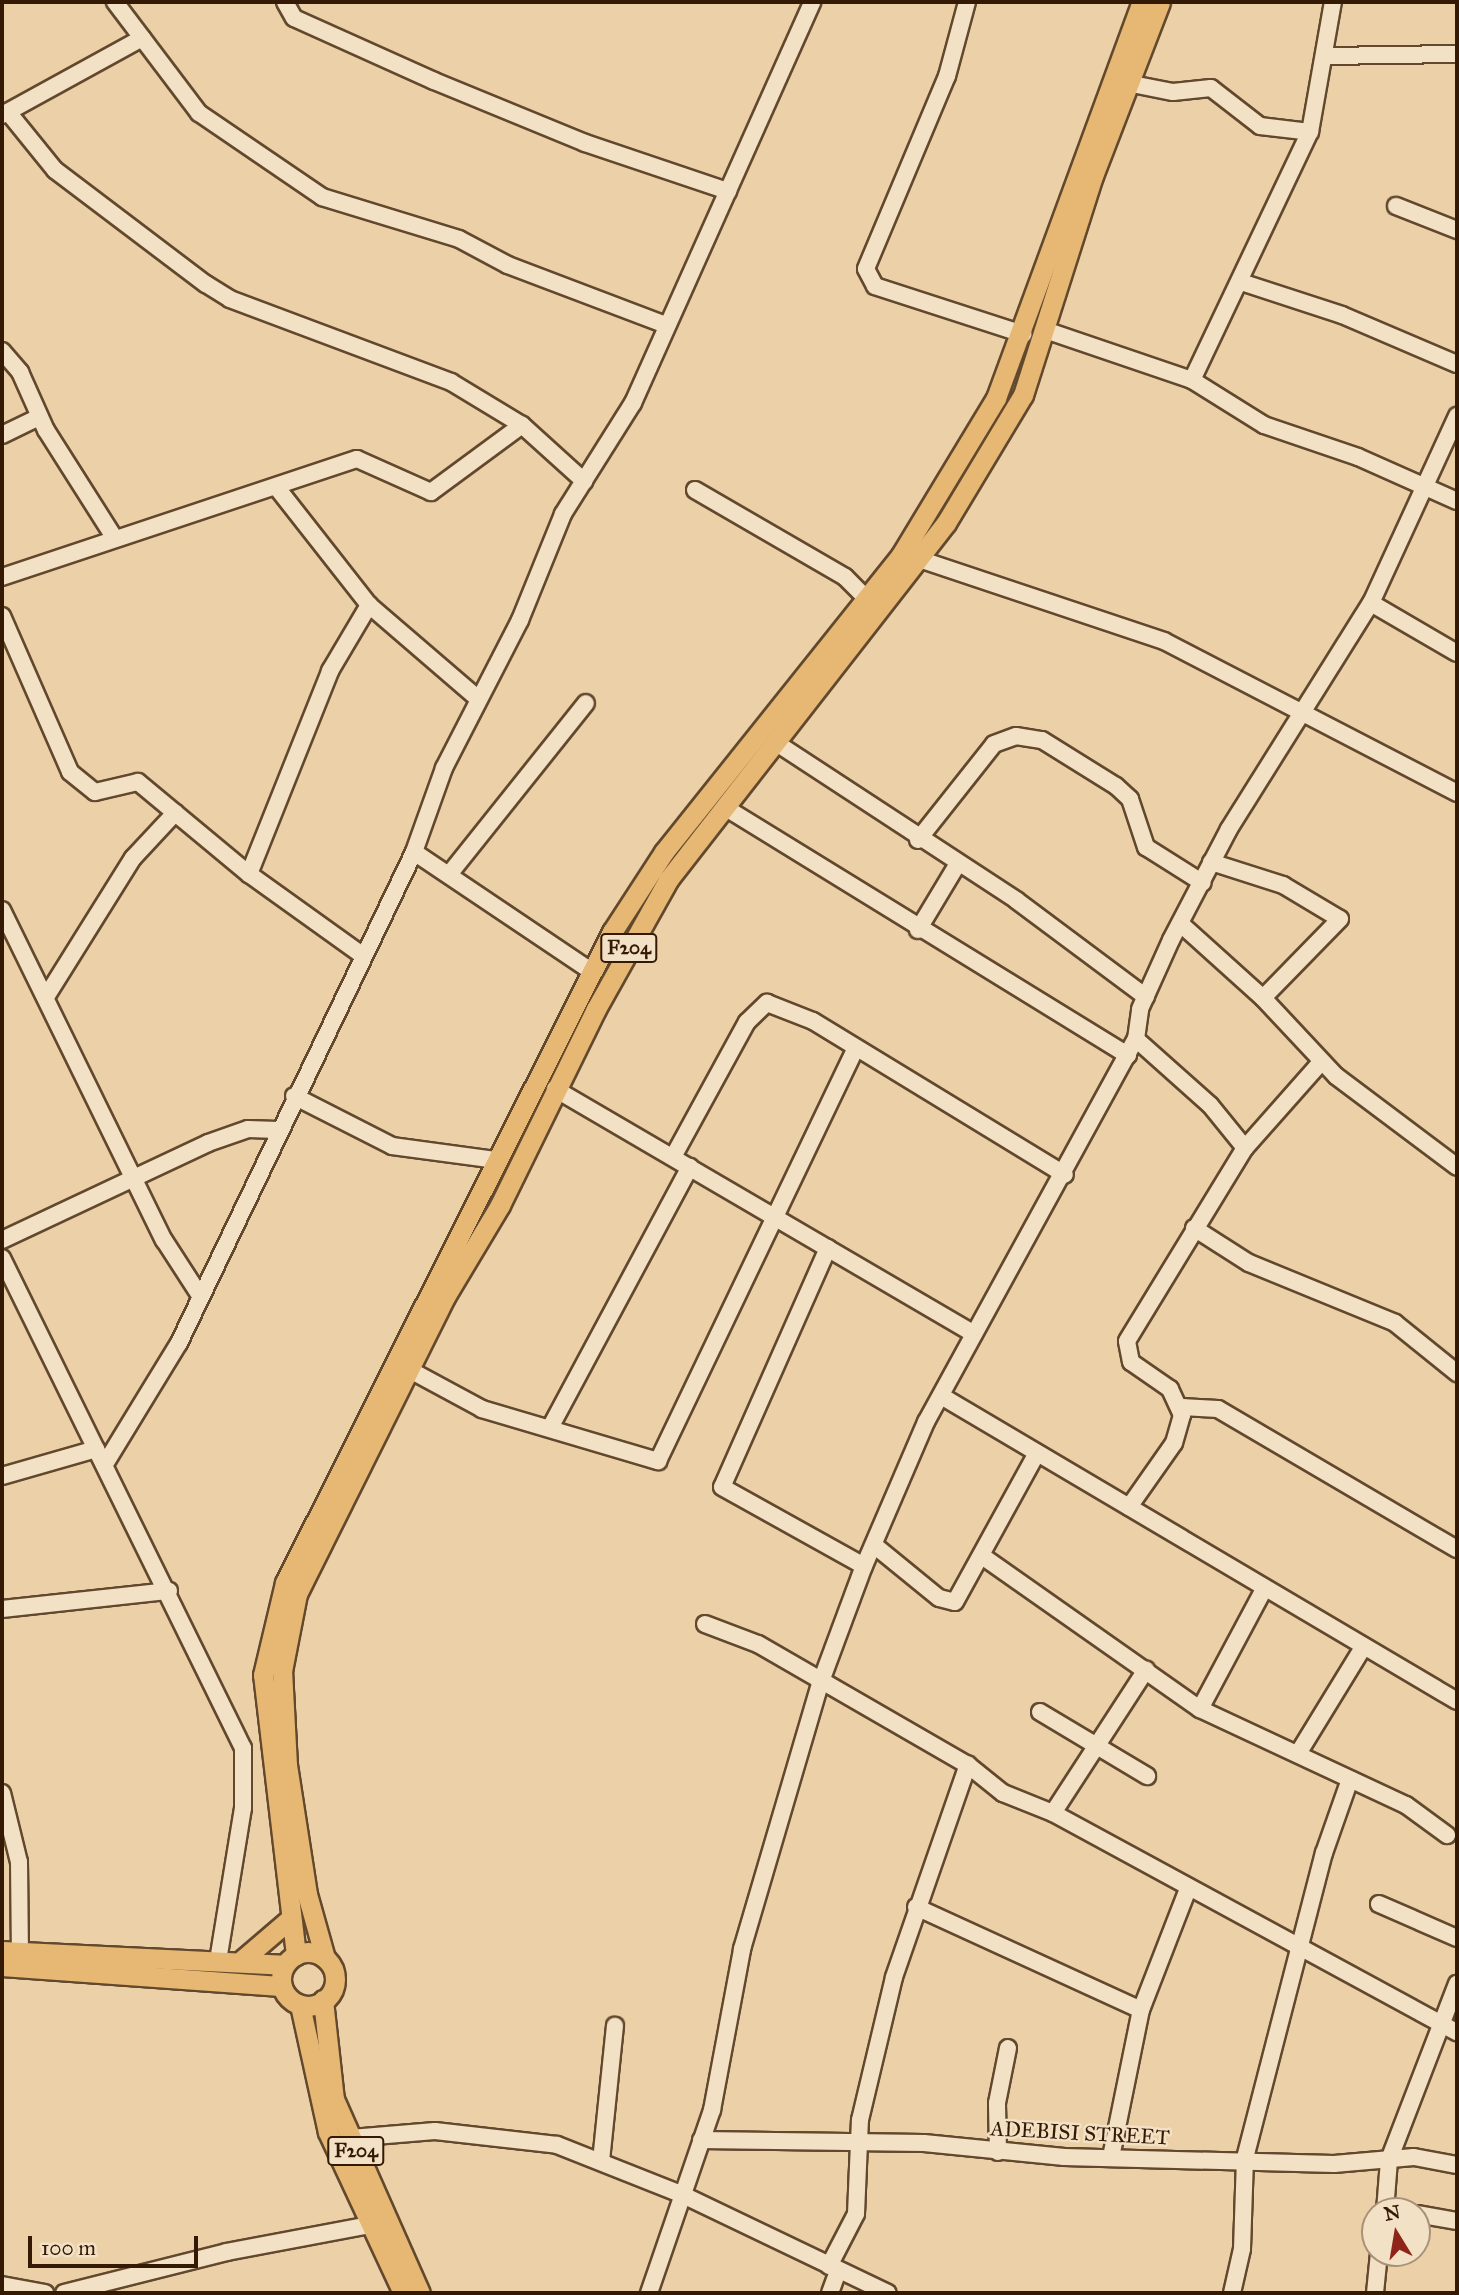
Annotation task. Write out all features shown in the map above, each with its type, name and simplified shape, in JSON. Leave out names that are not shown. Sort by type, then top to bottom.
[{"type":"main road","name":"F204","points":[[281,1986],[290,1960],[290,1919],[263,1675],[277,1607],[495,1160],[591,971],[664,852],[932,512],[996,398],[1023,334],[1066,198],[1142,2]]},
{"type":"main road","name":"F204","points":[[404,2293],[370,2225],[352,2165],[351,2138],[329,2080],[323,2000],[334,1984],[307,1894],[287,1765],[286,1632],[307,1570],[555,1089],[668,880],[919,559],[972,487],[1023,395],[1048,331],[1127,83],[1160,2]]},
{"type":"main road","points":[[242,1961],[290,1919]]},
{"type":"main road","points":[[11,1951],[242,1961],[325,1958]]},
{"type":"main road","points":[[2,1966],[281,1986],[300,2004],[323,2000]]},
{"type":"main road","name":"F204","points":[[300,2004],[317,2096],[420,2293]]},
{"type":"street","points":[[116,2],[199,113],[322,197],[459,239],[508,265],[666,325]]},
{"type":"street","points":[[285,2],[294,18],[434,81],[585,143],[728,191]]},
{"type":"street","points":[[104,1464],[179,1343],[199,1294],[414,852],[476,697],[584,481],[633,403],[812,2]]},
{"type":"street","points":[[967,2],[947,76],[866,268],[875,286],[1023,334]]},
{"type":"street","points":[[1192,380],[1241,282],[1310,132],[1327,56],[1333,2]]},
{"type":"street","points":[[142,38],[5,114],[55,170],[222,294],[451,382],[522,425],[584,481]]},
{"type":"street","points":[[1327,56],[1457,54]]},
{"type":"street","points":[[1127,83],[1173,92],[1211,88],[1260,126],[1310,132]]},
{"type":"street","points":[[1396,206],[1457,230]]},
{"type":"street","points":[[1241,282],[1342,315],[1457,364]]},
{"type":"street","points":[[1048,331],[1192,380],[1264,425],[1457,501]]},
{"type":"street","points":[[2,351],[20,372],[39,417],[114,537]]},
{"type":"street","points":[[649,2293],[701,2140],[742,1949],[820,1684],[864,1566],[974,1334],[1065,1175],[1136,1039],[1146,997],[1212,862],[1307,713],[1371,603],[1428,488],[1457,416]]},
{"type":"street","points":[[2,435],[39,417]]},
{"type":"street","points":[[2,577],[114,537],[278,489],[362,459],[431,492],[522,425]]},
{"type":"street","points":[[278,489],[369,605],[476,697]]},
{"type":"street","points":[[695,490],[845,577],[865,597]]},
{"type":"street","points":[[919,559],[1164,641],[1457,793]]},
{"type":"street","points":[[1371,603],[1457,653]]},
{"type":"street","points":[[249,874],[330,671],[369,605]]},
{"type":"street","points":[[2,616],[70,772],[102,793],[133,780],[249,874],[362,955]]},
{"type":"street","points":[[451,872],[586,703]]},
{"type":"street","points":[[918,840],[994,744],[1016,736],[1042,740],[1115,786],[1130,799],[1146,847],[1203,883]]},
{"type":"street","points":[[775,742],[918,840],[1016,900],[1146,997]]},
{"type":"street","points":[[726,808],[918,930],[1128,1055]]},
{"type":"street","points":[[46,997],[128,864],[175,813]]},
{"type":"street","points":[[414,852],[451,872],[591,971]]},
{"type":"street","points":[[1212,862],[1283,885],[1340,919],[1263,998]]},
{"type":"street","points":[[918,930],[957,865]]},
{"type":"street","points":[[2,911],[131,1175],[199,1294]]},
{"type":"street","points":[[1182,925],[1263,998],[1321,1062],[1457,1167]]},
{"type":"street","points":[[673,1157],[747,1022],[767,1003],[813,1021],[855,1052],[1065,1175]]},
{"type":"street","points":[[1136,1039],[1210,1105],[1245,1148]]},
{"type":"street","points":[[410,1370],[482,1409],[551,1426],[658,1461],[778,1219],[855,1052]]},
{"type":"street","points":[[1321,1062],[1245,1148],[1194,1228],[1126,1350],[1181,1407],[1218,1409],[1457,1549]]},
{"type":"street","points":[[555,1089],[974,1334]]},
{"type":"street","points":[[294,1096],[392,1146],[495,1160]]},
{"type":"street","points":[[2,1240],[131,1175],[234,1133],[278,1130]]},
{"type":"street","points":[[551,1426],[690,1167]]},
{"type":"street","points":[[1194,1228],[1249,1263],[1395,1323],[1457,1373]]},
{"type":"street","points":[[828,1248],[722,1487],[864,1566]]},
{"type":"street","points":[[2,1258],[169,1591],[243,1748],[243,1808],[218,1960]]},
{"type":"street","points":[[943,1397],[1457,1701]]},
{"type":"street","points":[[1129,1507],[1174,1443],[1181,1407]]},
{"type":"street","points":[[2,1476],[96,1449]]},
{"type":"street","points":[[874,1545],[939,1598],[955,1602],[1037,1453]]},
{"type":"street","points":[[982,1556],[1200,1709],[1299,1752],[1406,1805],[1447,1835]]},
{"type":"street","points":[[1200,1709],[1264,1589]]},
{"type":"street","points":[[2,1609],[169,1591]]},
{"type":"street","points":[[705,1624],[758,1644],[820,1684],[968,1765],[1003,1793],[1052,1813],[1299,1950],[1442,2021],[1457,2032]]},
{"type":"street","points":[[1299,1752],[1364,1646]]},
{"type":"street","points":[[1052,1813],[1146,1670]]},
{"type":"street","points":[[1040,1712],[1147,1776]]},
{"type":"street","points":[[830,2293],[834,2269],[856,2214],[859,2141],[894,1977],[916,1907],[968,1765]]},
{"type":"street","points":[[1233,2293],[1242,2249],[1245,2158],[1299,1950],[1350,1779]]},
{"type":"street","points":[[2,1793],[19,1862],[11,1951]]},
{"type":"street","points":[[1111,2157],[1141,2010],[1188,1889]]},
{"type":"street","points":[[1379,1904],[1457,1938]]},
{"type":"street","points":[[916,1907],[1141,2010]]},
{"type":"street","points":[[1389,2197],[1389,2160],[1457,1984]]},
{"type":"street","points":[[601,2161],[615,2025]]},
{"type":"street","points":[[998,2152],[997,2104],[1008,2048]]},
{"type":"street","points":[[351,2138],[406,2131],[501,2134],[601,2161],[683,2195],[888,2293]]},
{"type":"street","name":"ADEBISI STREET","points":[[701,2140],[859,2141],[998,2152],[1111,2157],[1245,2158],[1334,2164],[1389,2160],[1457,2165]]},
{"type":"street","points":[[1431,2216],[1457,2221]]},
{"type":"street","points":[[64,2293],[214,2255],[370,2225]]},
{"type":"street","points":[[1375,2293],[1378,2267]]},
{"type":"street","points":[[2,2285],[45,2293]]}]
